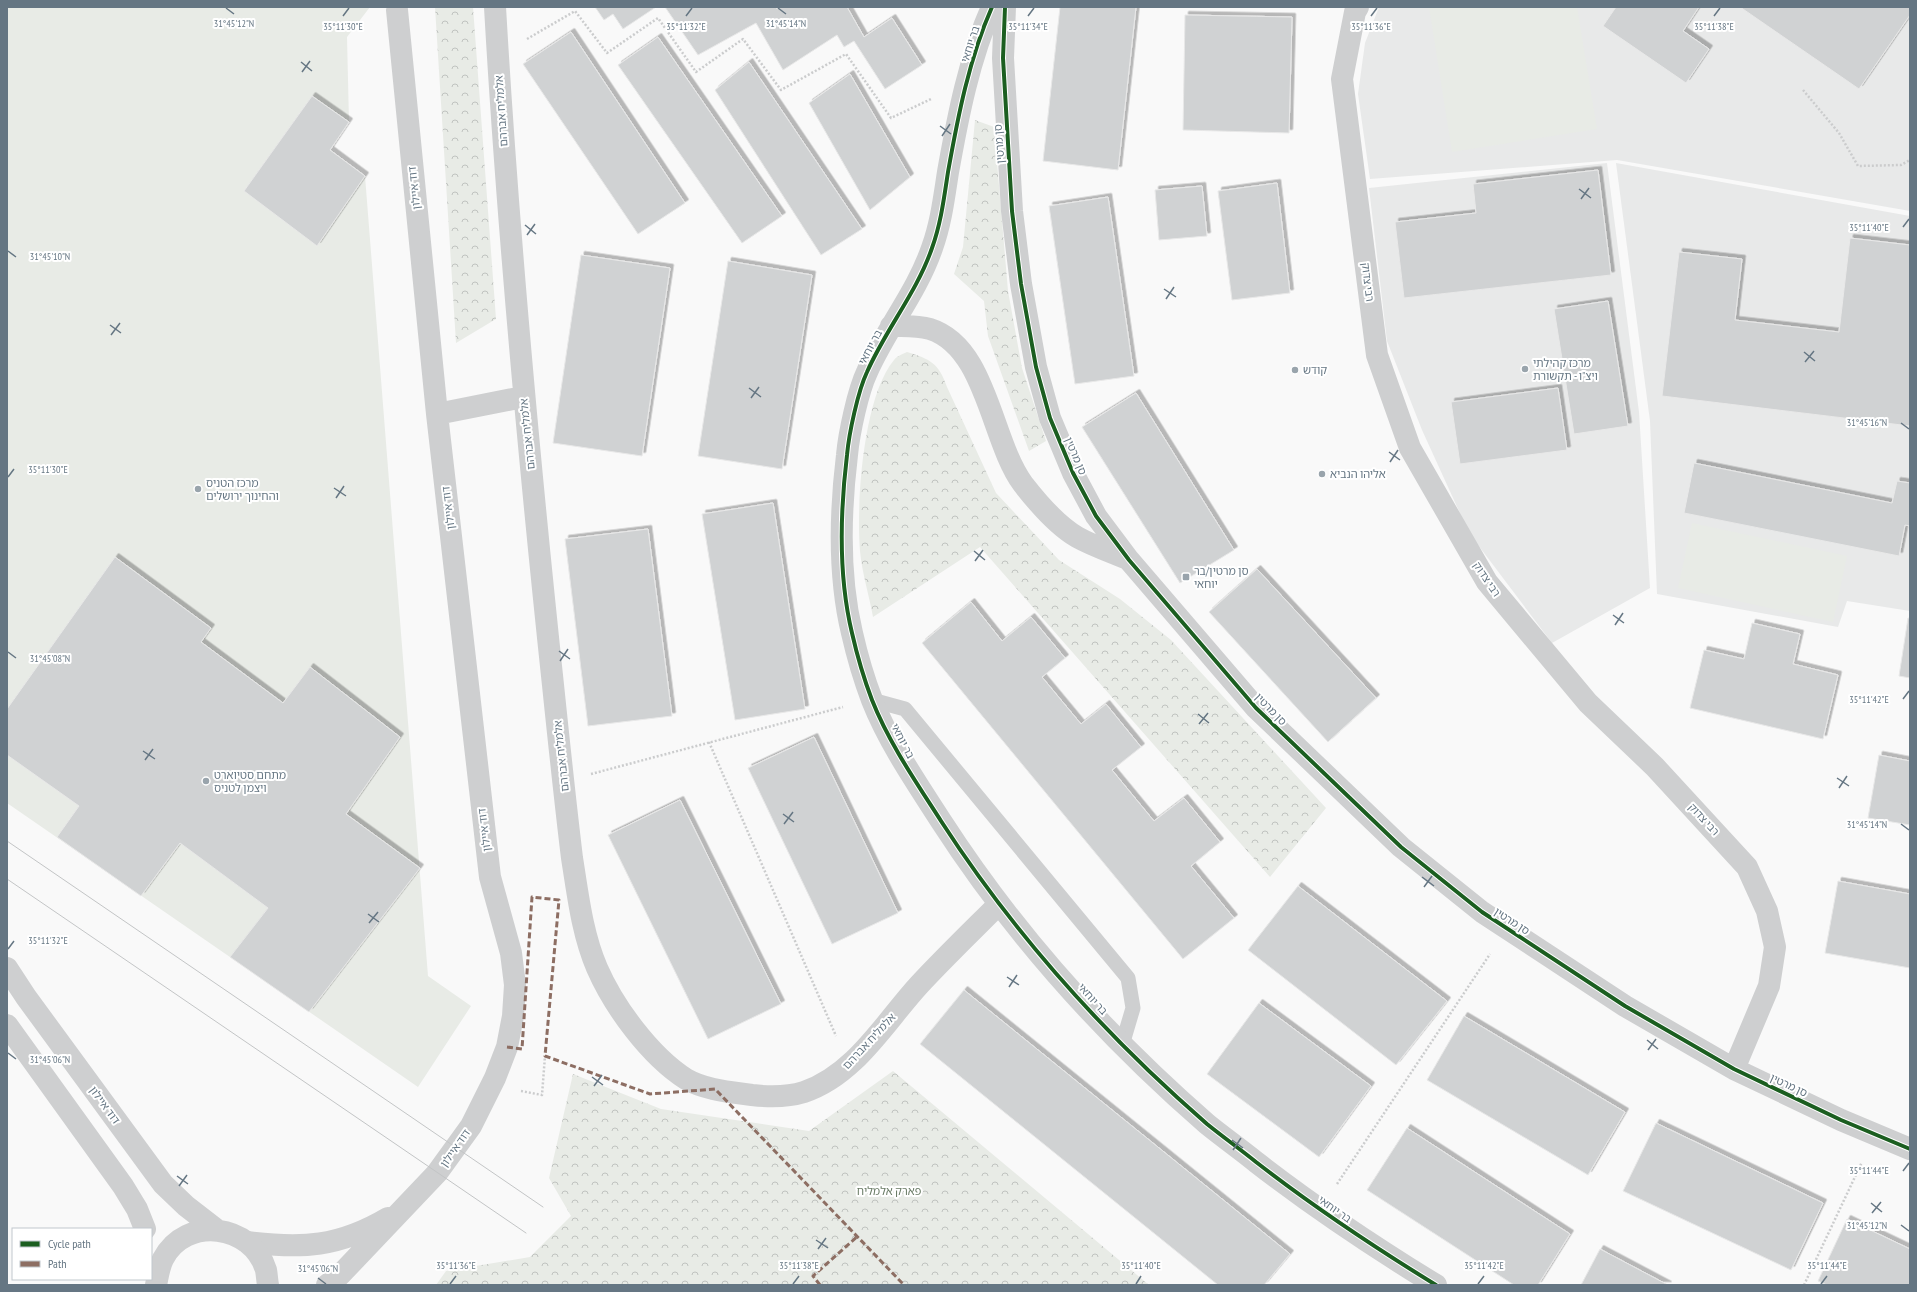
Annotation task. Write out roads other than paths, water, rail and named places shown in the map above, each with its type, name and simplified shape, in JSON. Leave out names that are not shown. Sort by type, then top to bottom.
[{"type":"street","name":"אלמליח אברהם","points":[[495,7],[505,171],[524,397],[564,782],[579,904],[588,944],[598,972],[619,1007],[642,1039],[665,1062],[688,1080],[715,1089],[744,1094],[772,1097],[801,1093],[825,1083],[849,1064],[873,1040],[920,985],[999,904]]},
{"type":"street","name":"בר יוחאי","points":[[992,7],[975,50],[959,114],[941,217],[931,250],[910,294],[865,375],[847,451],[842,523],[843,580],[851,632],[872,700],[906,767],[970,866],[1027,941],[1122,1045],[1210,1126],[1320,1210],[1390,1257],[1436,1285]]},
{"type":"street","name":"סן מרטין","points":[[1005,7],[1003,58],[1012,211],[1021,284],[1036,367],[1050,418],[1073,474],[1096,516],[1128,560],[1256,708],[1400,847],[1482,912],[1625,1006],[1734,1069],[1910,1149]]},
{"type":"street","name":"רבי צדוק","points":[[1358,7],[1355,12],[1342,80],[1377,355],[1397,412],[1410,448],[1487,582],[1588,703],[1655,767],[1747,867],[1767,911],[1775,947],[1769,986],[1734,1069]]},
{"type":"street","name":"דוד איילון","points":[[327,1285],[340,1275],[437,1173],[471,1126],[484,1102],[507,1047],[513,1016],[515,985],[511,953],[490,877],[437,414],[397,10]]},
{"type":"street","name":"בר יוחאי","points":[[891,326],[911,325],[931,330],[953,342],[970,364],[985,396],[1004,449],[1023,484],[1049,514],[1077,537],[1128,560]]},
{"type":"street","points":[[437,414],[524,397]]},
{"type":"street","name":"דוד איילון","points":[[7,968],[26,997],[163,1184],[186,1206],[217,1230]]},
{"type":"street","points":[[7,1025],[123,1186],[137,1210],[145,1228]]},
{"type":"street","name":"דוד איילון","points":[[247,1242],[279,1246],[306,1246],[326,1243],[357,1233],[378,1224],[401,1211]]},
{"type":"street","points":[[157,1279],[163,1258],[173,1245],[186,1236],[201,1230],[217,1230],[233,1234],[247,1242],[261,1260],[266,1270],[268,1285]]},
{"type":"street","points":[[152,1254],[157,1279]]},
{"type":"lane","points":[[872,700],[906,709],[1128,978],[1134,1008],[1122,1045]]},
{"type":"tram line","points":[[7,841],[543,1207]]},
{"type":"tram line","points":[[7,879],[526,1233]]},
{"type":"place","name":"מרכז קהילתי ויצ\"ו - תקשורת","points":[[1525,369]]},
{"type":"place","name":"קודש","points":[[1295,370]]},
{"type":"place","name":"אליהו הנביא","points":[[1322,474]]},
{"type":"place","name":"מרכז הטניס והחינוך ירושלים","points":[[198,489]]},
{"type":"place","name":"סן מרטין/בר יוחאי","points":[[1186,577]]},
{"type":"place","name":"מתחם סטיוארט ויצמן לטניס","points":[[206,781]]},
{"type":"park label","name":"פארק אלמליח","points":[[889,1191]]}]
